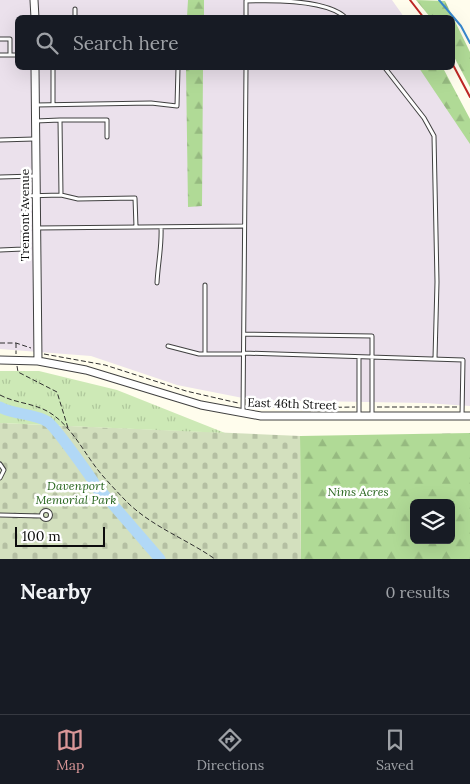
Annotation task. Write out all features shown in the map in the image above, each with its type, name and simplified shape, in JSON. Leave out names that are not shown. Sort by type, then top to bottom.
[{"type":"street","points":[[34,0],[35,15]]},
{"type":"street","name":"Tremont Avenue","points":[[35,70],[38,362]]},
{"type":"street","name":"East 46th Street","points":[[0,360],[38,362],[86,370],[173,398],[243,413],[286,417],[466,416]]},
{"type":"lane","points":[[246,15],[246,1],[274,0],[328,4],[342,15]]},
{"type":"lane","points":[[75,9],[75,15]]},
{"type":"lane","points":[[0,39],[10,39],[10,55]]},
{"type":"lane","points":[[0,55],[15,55]]},
{"type":"lane","points":[[52,70],[53,104]]},
{"type":"lane","points":[[35,104],[150,103],[177,106],[178,70]]},
{"type":"lane","points":[[243,413],[246,70]]},
{"type":"lane","points":[[387,70],[424,118],[434,136],[437,282],[435,358]]},
{"type":"lane","points":[[60,120],[62,195]]},
{"type":"lane","points":[[36,121],[107,120],[107,136]]},
{"type":"lane","points":[[0,140],[36,139]]},
{"type":"lane","points":[[0,177],[36,176]]},
{"type":"lane","points":[[0,250],[23,250],[24,196],[36,194],[62,195],[78,199],[135,198],[136,227]]},
{"type":"lane","points":[[36,228],[244,226]]},
{"type":"lane","points":[[157,283],[158,266],[162,253],[161,227]]},
{"type":"lane","points":[[205,286],[205,354]]},
{"type":"lane","points":[[244,334],[372,336],[372,417]]},
{"type":"lane","points":[[168,346],[205,354],[463,360],[466,416]]},
{"type":"lane","points":[[360,357],[360,417]]},
{"type":"lane","points":[[0,464],[4,470],[0,478]]},
{"type":"lane","points":[[0,515],[42,516]]},
{"type":"path","points":[[0,343],[16,343],[44,354],[105,365],[186,391],[242,404],[292,408],[359,407]]},
{"type":"path","points":[[16,343],[18,372],[57,392],[68,429]]},
{"type":"path","points":[[0,394],[11,401],[46,411],[68,429],[102,474],[129,504],[152,523],[197,546],[215,559]]},
{"type":"path","points":[[372,407],[464,406]]},
{"type":"shaded area","points":[[0,0],[392,0],[403,15],[15,15],[15,70],[440,70],[470,129],[470,406],[425,403],[253,400],[177,385],[91,356],[0,349]]},
{"type":"green space","points":[[188,0],[204,0],[204,15],[187,15]]},
{"type":"green space","points":[[416,0],[445,1],[452,15],[428,15]]},
{"type":"green space","points":[[455,21],[470,52],[470,87],[455,59]]},
{"type":"green space","points":[[186,70],[203,70],[202,206],[188,207]]},
{"type":"green space","points":[[420,70],[444,70],[470,119],[470,144]]},
{"type":"green space","points":[[0,371],[39,371],[117,390],[225,433],[0,423]]},
{"type":"green space","name":"Davenport Memorial Park","points":[[0,423],[300,436],[301,559],[0,559]]},
{"type":"green space","name":"Nims Acres","points":[[470,433],[470,559],[301,559],[300,436]]},
{"type":"waterway","points":[[439,0],[452,15]]},
{"type":"waterway","points":[[455,19],[470,43]]},
{"type":"waterway","points":[[0,407],[48,422],[75,455],[98,490],[102,492],[160,559]]},
{"type":"railway","points":[[410,0],[422,15]]},
{"type":"railway","points":[[455,69],[470,97]]}]
